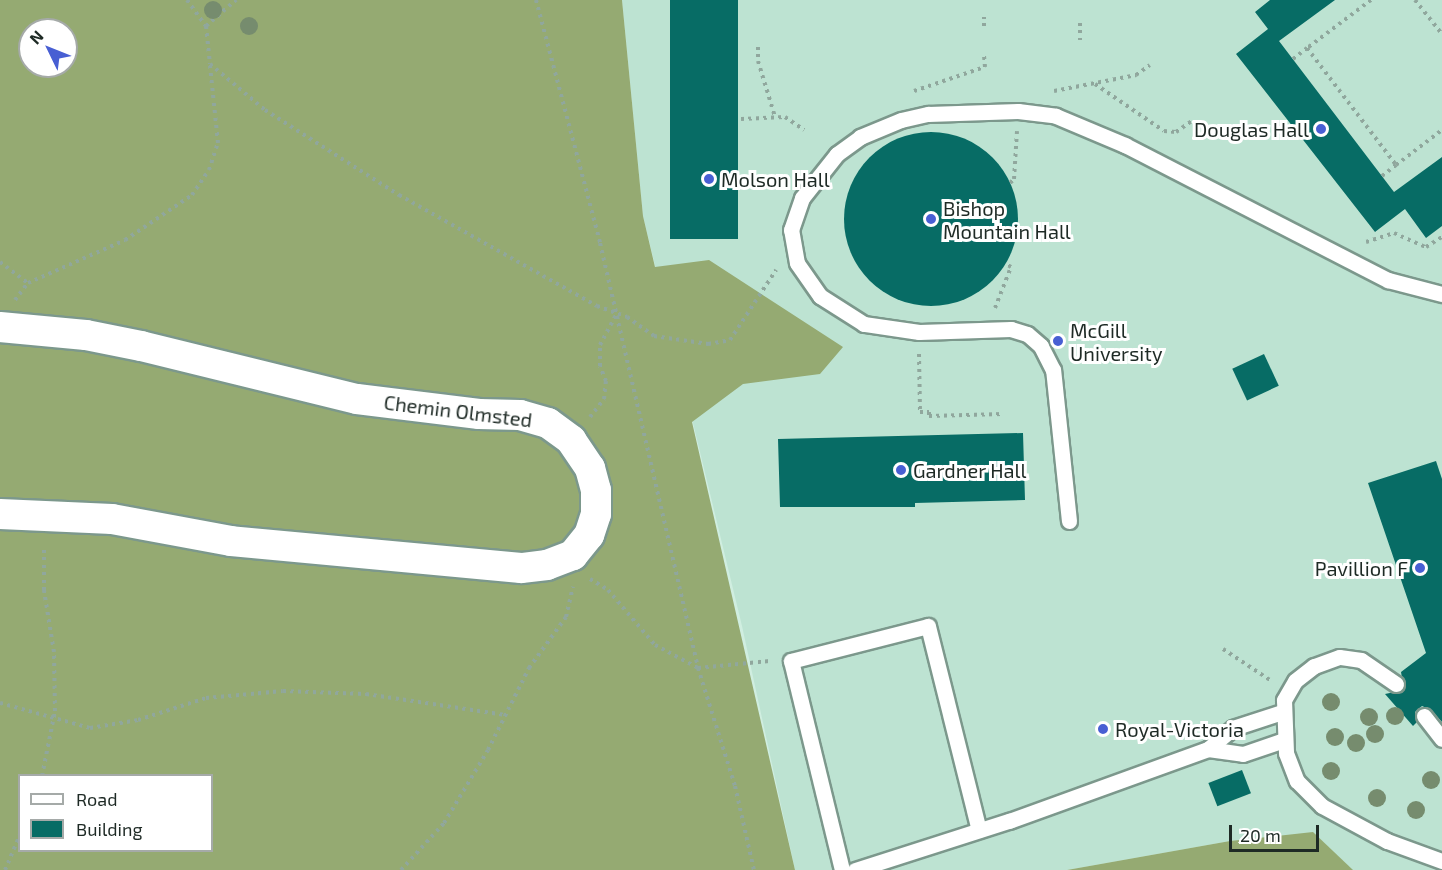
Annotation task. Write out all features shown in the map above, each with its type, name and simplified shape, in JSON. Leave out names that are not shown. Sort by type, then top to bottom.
[{"type":"street","name":"Chemin Olmsted","points":[[10,327],[141,346],[357,399],[479,414],[520,415],[548,423],[580,449],[596,490],[596,514],[589,535],[575,563]]},
{"type":"street","points":[[0,514],[44,513],[112,519],[231,541],[471,564],[547,566],[575,563]]},
{"type":"lane","points":[[1070,521],[1053,370],[1047,354],[1034,339],[1011,329],[902,332],[864,324],[820,296],[797,264],[791,230],[802,198],[837,154],[860,137],[901,120],[928,114],[1034,112],[1065,119],[1125,145],[1388,280],[1442,294]]},
{"type":"lane","points":[[842,870],[791,661],[928,626],[979,830]]},
{"type":"lane","points":[[1396,684],[1372,665],[1339,657],[1314,666],[1287,692],[1282,712],[1284,740],[1290,768],[1311,798],[1378,836],[1442,861]]},
{"type":"lane","points":[[855,870],[979,830],[1208,749],[1233,728],[1282,712]]},
{"type":"lane","points":[[1424,716],[1442,739]]},
{"type":"lane","points":[[1208,749],[1243,754],[1284,740]]},
{"type":"path","points":[[10,327],[15,296],[28,283],[125,240],[192,195],[209,170],[218,143],[206,26],[187,0]]},
{"type":"path","points":[[206,26],[236,0]]},
{"type":"path","points":[[536,0],[616,315],[698,668],[735,786],[754,870]]},
{"type":"path","points":[[1293,59],[1371,0]]},
{"type":"path","points":[[1415,0],[1442,34]]},
{"type":"path","points":[[984,17],[984,26]]},
{"type":"path","points":[[1080,23],[1080,40]]},
{"type":"path","points":[[758,48],[758,61],[775,117]]},
{"type":"path","points":[[1307,48],[1396,165]]},
{"type":"path","points":[[908,94],[985,67],[984,55]]},
{"type":"path","points":[[210,64],[265,110],[399,195],[654,336],[720,345],[740,329],[778,266]]},
{"type":"path","points":[[1045,93],[1136,75],[1150,65]]},
{"type":"path","points":[[1095,83],[1164,131],[1176,132],[1192,121]]},
{"type":"path","points":[[741,119],[785,117],[804,130]]},
{"type":"path","points":[[1010,183],[1014,179],[1017,126]]},
{"type":"path","points":[[1382,176],[1442,130]]},
{"type":"path","points":[[1357,239],[1372,241],[1394,233],[1426,247],[1442,237]]},
{"type":"path","points":[[0,262],[28,283]]},
{"type":"path","points":[[991,318],[1011,267],[1006,264]]},
{"type":"path","points":[[595,411],[604,399],[606,381],[600,366],[600,345],[616,315]]},
{"type":"path","points":[[919,345],[920,412],[929,412],[929,416],[1003,414]]},
{"type":"path","points":[[42,774],[54,717],[54,652],[44,590],[44,513]]},
{"type":"path","points":[[401,870],[444,824],[506,715],[529,668],[566,617],[575,563],[608,590],[655,645],[698,668],[748,660]]},
{"type":"path","points":[[1222,650],[1287,692]]},
{"type":"path","points":[[0,703],[90,728],[138,720],[206,698],[283,691],[366,694],[506,715]]},
{"type":"path","points":[[5,870],[18,840]]},
{"type":"shaded area","name":"McGill University","points":[[622,0],[1442,0],[1442,870],[1349,870],[1230,841],[1067,870],[795,870],[742,626],[643,216]]},
{"type":"green space","points":[[0,0],[622,0],[643,216],[655,267],[709,260],[843,347],[820,374],[743,384],[692,422],[795,870],[0,870]]},
{"type":"green space","points":[[1313,832],[1353,870],[1067,870],[1230,841]]},
{"type":"building","name":"Molson Hall","points":[[670,0],[738,0],[738,239],[670,239]]},
{"type":"building","name":"Douglas Hall","points":[[1270,0],[1335,0],[1279,41],[1394,192],[1442,157],[1442,226],[1426,238],[1405,209],[1375,232],[1236,54],[1268,29],[1255,12]]},
{"type":"building","name":"Bishop Mountain Hall","points":[[931,132],[964,139],[993,157],[1011,186],[1018,219],[1011,252],[993,281],[964,299],[931,306],[898,299],[869,281],[851,252],[844,219],[851,186],[869,157],[898,139]]},
{"type":"building","points":[[1264,354],[1279,386],[1247,401],[1232,369]]},
{"type":"building","name":"Gardner Hall","points":[[1023,433],[1025,500],[915,503],[915,507],[780,507],[778,439]]},
{"type":"building","name":"Pavillion F","points":[[1436,461],[1442,479],[1442,722],[1431,710],[1422,706],[1415,712],[1417,722],[1413,726],[1385,694],[1404,690],[1401,672],[1426,653],[1368,483]]},
{"type":"building","points":[[1242,770],[1251,793],[1217,806],[1208,783]]},
{"type":"place","name":"Douglas Hall","points":[[1321,129]]},
{"type":"place","name":"Molson Hall","points":[[709,179]]},
{"type":"place","name":"Bishop Mountain Hall","points":[[931,219]]},
{"type":"place","name":"McGill University","points":[[1058,341]]},
{"type":"place","name":"Gardner Hall","points":[[901,470]]},
{"type":"place","name":"Pavillion F","points":[[1420,568]]},
{"type":"place","name":"Royal-Victoria","points":[[1103,729]]}]
